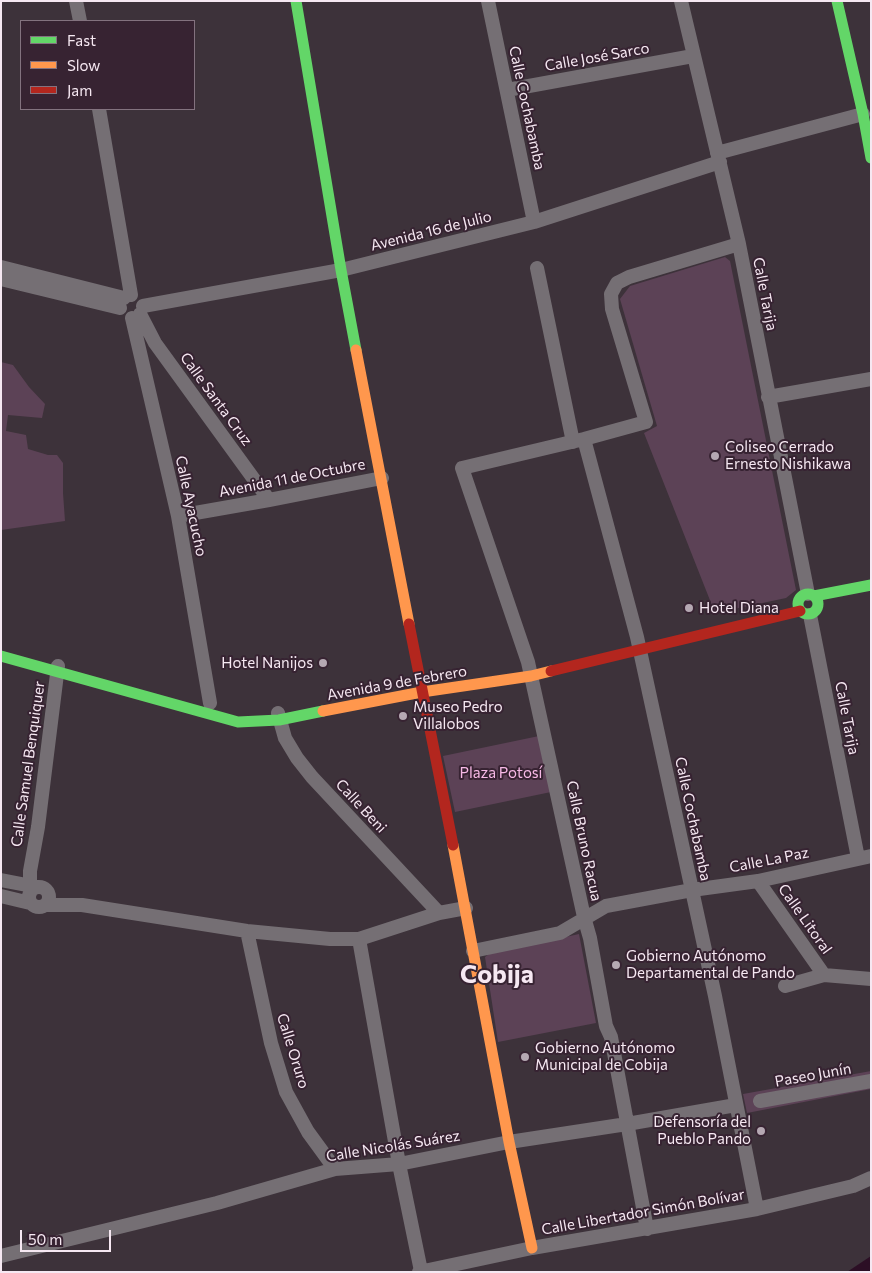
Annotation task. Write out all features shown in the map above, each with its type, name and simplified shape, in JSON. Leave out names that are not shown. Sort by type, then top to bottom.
[{"type":"street","points":[[76,1],[80,20]]},
{"type":"street","points":[[296,1],[341,270],[424,684],[509,1142],[532,1248]]},
{"type":"street","points":[[301,27],[309,1]]},
{"type":"street","name":"Calle Cochabamba","points":[[488,1],[534,222]]},
{"type":"street","name":"Calle Tarija","points":[[681,1],[739,244],[768,397],[865,857]]},
{"type":"street","points":[[837,1],[864,89],[863,114],[871,158]]},
{"type":"street","name":"Calle José Sarco","points":[[507,90],[693,56]]},
{"type":"street","points":[[1,279],[125,300],[140,299],[139,313],[124,314],[125,300],[99,110]]},
{"type":"street","name":"Avenida 16 de Julio","points":[[139,313],[341,270],[534,222],[719,158],[863,114]]},
{"type":"street","points":[[578,440],[646,422],[612,309],[611,294],[617,283],[629,277],[739,244]]},
{"type":"street","points":[[1,267],[125,300]]},
{"type":"street","name":"Calle Cochabamba","points":[[537,268],[578,440],[638,640],[715,996],[757,1209]]},
{"type":"street","name":"Calle Santa Cruz","points":[[139,313],[155,343],[269,500]]},
{"type":"street","name":"Calle Ayacucho","points":[[139,313],[215,703]]},
{"type":"street","points":[[768,397],[871,378]]},
{"type":"street","name":"Calle Bruno Racua","points":[[578,440],[462,468],[529,666],[590,938],[606,1026],[611,1037],[647,1228]]},
{"type":"street","name":"Avenida 11 de Octubre","points":[[178,516],[382,478]]},
{"type":"street","name":"Avenida 9 de Febrero","points":[[1,645],[238,722],[424,684],[529,666],[638,640],[811,604],[871,585]]},
{"type":"street","name":"Avenida 9 de Febrero","points":[[713,620],[811,604]]},
{"type":"street","name":"Avenida 9 de Febrero","points":[[1,656],[58,665],[215,703]]},
{"type":"street","name":"Calle Samuel Benquiquer","points":[[35,888],[38,827],[58,665]]},
{"type":"street","name":"Avenida 9 de Febrero","points":[[252,710],[278,715]]},
{"type":"street","name":"Calle Beni","points":[[278,715],[285,738],[312,778],[439,913]]},
{"type":"street","name":"Calle La Paz","points":[[473,951],[560,933],[606,906],[692,890],[758,881],[865,857]]},
{"type":"street","points":[[8,881],[22,879],[35,888],[82,905]]},
{"type":"street","name":"Calle Litoral","points":[[758,881],[824,975]]},
{"type":"street","points":[[35,888],[36,907],[46,905],[82,905],[247,931],[330,938],[359,939],[439,913],[466,908]]},
{"type":"street","points":[[1,896],[35,888]]},
{"type":"street","name":"Calle Oruro","points":[[247,931],[271,1042],[286,1092],[308,1132],[335,1169]]},
{"type":"street","points":[[359,939],[420,1272]]},
{"type":"street","points":[[785,986],[824,975],[871,979]]},
{"type":"street","name":"Paseo Junín","points":[[760,1101],[871,1081]]},
{"type":"street","name":"Calle Nicolás Suárez","points":[[1,1256],[217,1204],[335,1169],[399,1164],[509,1142],[736,1105]]},
{"type":"street","name":"Calle Libertador Simón Bolívar","points":[[420,1272],[532,1248],[757,1209],[853,1186],[871,1178]]},
{"type":"green space","points":[[725,257],[730,261],[796,590],[786,598],[715,613],[644,433],[657,426],[620,299],[630,286]]},
{"type":"green space","points":[[1,362],[13,365],[29,387],[45,404],[42,418],[8,415],[6,431],[26,435],[28,449],[48,455],[57,455],[63,463],[65,521],[1,530]]},
{"type":"green space","name":"Plaza Potosí","points":[[539,736],[551,792],[455,812],[443,756]]},
{"type":"green space","points":[[579,934],[596,1023],[498,1042],[485,957],[489,954]]},
{"type":"green space","points":[[871,1071],[871,1089],[747,1113],[743,1094]]},
{"type":"shaded area","points":[[871,1256],[871,1272],[847,1272]]},
{"type":"traffic: fast","points":[[296,1],[356,350]]},
{"type":"traffic: fast","points":[[837,1],[871,158]]},
{"type":"traffic: fast","points":[[814,596],[871,585]]},
{"type":"traffic: fast","points":[[804,594],[812,594],[818,600],[818,604],[818,608],[812,614],[804,614],[798,608],[798,600],[804,594]]},
{"type":"traffic: fast","points":[[1,656],[238,722],[279,720],[323,711]]},
{"type":"traffic: slow","points":[[356,350],[409,624]]},
{"type":"traffic: slow","points":[[323,711],[422,692],[531,676],[551,671]]},
{"type":"traffic: slow","points":[[453,845],[509,1142],[532,1248]]},
{"type":"traffic: jam","points":[[551,671],[800,611]]},
{"type":"traffic: jam","points":[[409,624],[453,845]]},
{"type":"place","name":"Coliseo Cerrado Ernesto Nishikawa","points":[[715,456]]},
{"type":"place","name":"Hotel Diana","points":[[689,608]]},
{"type":"place","name":"Hotel Nanijos","points":[[323,663]]},
{"type":"place","name":"Museo Pedro Villalobos","points":[[403,716]]},
{"type":"place","name":"Gobierno Autónomo Departamental de Pando","points":[[616,965]]},
{"type":"place","name":"Gobierno Autónomo Municipal de Cobija","points":[[525,1057]]},
{"type":"place","name":"Defensoría del Pueblo Pando","points":[[761,1131]]},
{"type":"district","name":"Cobija","points":[[497,975]]}]
